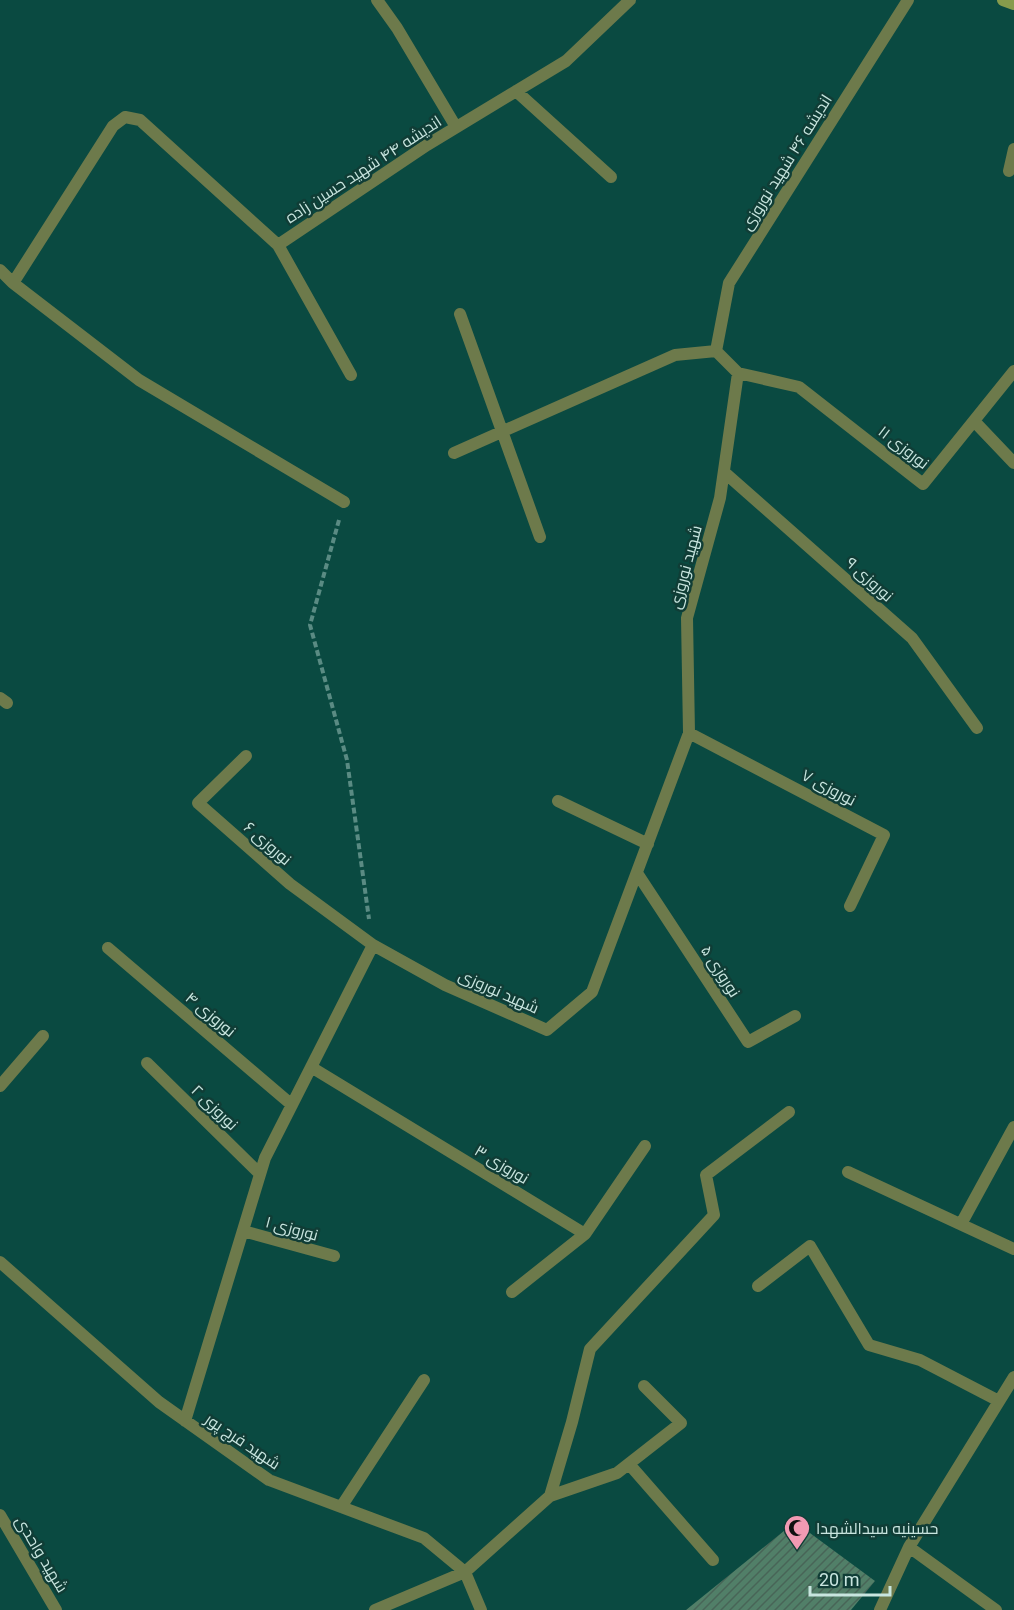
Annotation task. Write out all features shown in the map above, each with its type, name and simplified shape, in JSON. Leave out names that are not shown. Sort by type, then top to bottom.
[{"type":"main road","points":[[1003,0],[1014,4]]},
{"type":"street","points":[[376,0],[398,28],[456,127]]},
{"type":"street","name":"اندیشه ۴۴ شهید حسین زاده","points":[[12,283],[113,126],[125,117],[140,120],[278,245],[456,127],[566,61],[630,0]]},
{"type":"street","name":"اندیشه ۴۶ شهید نوروزی","points":[[716,351],[729,283],[908,0]]},
{"type":"street","points":[[516,91],[611,177]]},
{"type":"street","points":[[1009,171],[1014,149]]},
{"type":"street","points":[[278,245],[351,375]]},
{"type":"street","points":[[0,270],[12,283],[139,380],[344,502]]},
{"type":"street","points":[[460,314],[504,431],[540,537]]},
{"type":"street","points":[[454,453],[675,355],[716,351],[738,373]]},
{"type":"street","name":"نوروزی ۱۱","points":[[738,373],[799,387],[924,484],[1014,371]]},
{"type":"street","name":"شهید نوروزی","points":[[373,945],[446,985],[547,1030],[592,992],[689,732],[687,618],[720,498],[738,373]]},
{"type":"street","points":[[974,421],[1014,463]]},
{"type":"street","name":"نوروزی ۹","points":[[724,472],[912,638],[977,728]]},
{"type":"street","name":"نوروزی ۷","points":[[689,732],[884,835],[850,906]]},
{"type":"street","name":"نوروزی ۶","points":[[246,756],[198,803],[290,884],[373,945]]},
{"type":"street","points":[[558,801],[648,844]]},
{"type":"street","name":"نوروزی ۵","points":[[637,873],[748,1042],[795,1016]]},
{"type":"street","points":[[185,1421],[265,1158],[373,945]]},
{"type":"street","name":"نوروزی ۴","points":[[108,948],[292,1105]]},
{"type":"street","points":[[0,1086],[43,1036]]},
{"type":"street","name":"نوروزی ۲","points":[[147,1063],[260,1174]]},
{"type":"street","name":"نوروزی ۳","points":[[311,1066],[585,1234]]},
{"type":"street","points":[[550,1496],[590,1349],[714,1215],[706,1175],[789,1112]]},
{"type":"street","points":[[961,1224],[1014,1127]]},
{"type":"street","points":[[512,1292],[585,1234],[645,1146]]},
{"type":"street","points":[[848,1172],[1014,1249]]},
{"type":"street","name":"نوروزی ۱","points":[[243,1231],[334,1256]]},
{"type":"street","points":[[758,1286],[810,1246],[869,1345],[920,1360],[999,1401]]},
{"type":"street","name":"شهید فرج پور","points":[[1,1267],[159,1402],[269,1480],[424,1538],[465,1572],[481,1610]]},
{"type":"street","points":[[880,1610],[909,1547],[1014,1377]]},
{"type":"street","points":[[341,1507],[424,1380]]},
{"type":"street","points":[[375,1610],[465,1572],[550,1496],[617,1473],[681,1423],[644,1386]]},
{"type":"street","points":[[629,1464],[713,1560]]},
{"type":"street","name":"شهید واحدی","points":[[1,1520],[56,1610]]},
{"type":"street","points":[[909,1547],[996,1610]]},
{"type":"path","points":[[344,502],[310,625],[347,760],[373,945]]},
{"type":"building","name":"حسینیه سیدالشهدا","points":[[795,1522],[875,1581],[851,1610],[686,1610]]},
{"type":"place","name":"حسینیه سیدالشهدا","points":[[797,1551]]}]
